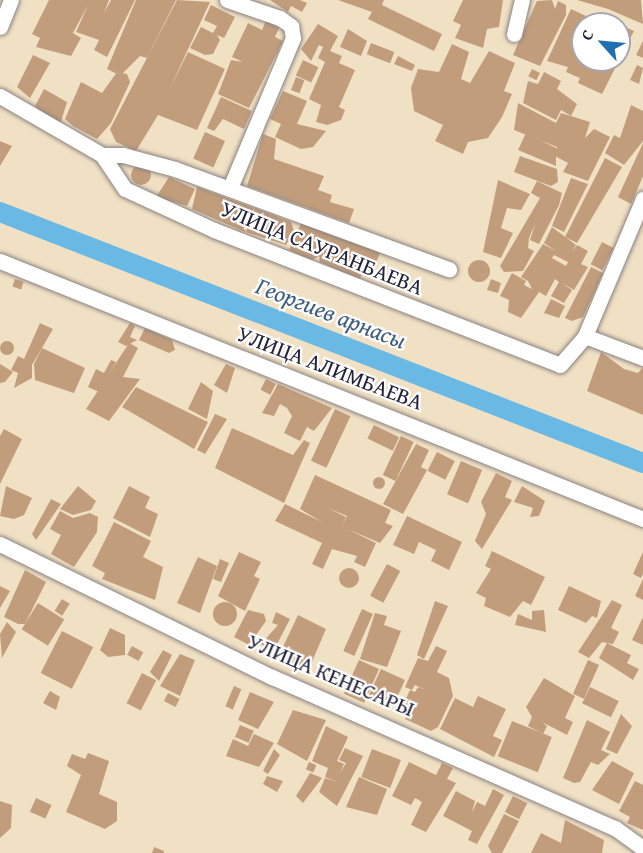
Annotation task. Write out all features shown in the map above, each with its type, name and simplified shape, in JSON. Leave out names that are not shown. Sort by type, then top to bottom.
[{"type":"street","points":[[0,27],[11,0]]},
{"type":"street","points":[[226,0],[280,18],[291,26],[293,38],[230,188]]},
{"type":"street","points":[[514,34],[522,0]]},
{"type":"street","name":"УЛИЦА САУРАНБАЕВА","points":[[0,96],[102,155],[125,189],[135,194],[543,360],[560,365],[585,336]]},
{"type":"street","points":[[102,155],[123,154],[230,188],[449,269]]},
{"type":"street","points":[[643,199],[585,336],[643,358]]},
{"type":"street","name":"УЛИЦА АЛИМБАЕВА","points":[[0,261],[643,519]]},
{"type":"street","name":"УЛИЦА КЕНЕСАРЫ","points":[[0,544],[272,677],[615,828],[643,848]]},
{"type":"building","points":[[49,0],[109,0],[104,13],[111,0],[135,0],[107,57],[94,50],[99,40],[76,32],[88,5],[73,33],[81,38],[71,56],[36,47],[40,38],[32,34]]},
{"type":"building","points":[[136,0],[176,0],[147,58],[140,56],[123,73],[115,73],[107,69]]},
{"type":"building","points":[[177,0],[210,2],[170,88],[188,52],[225,69],[197,130],[158,115],[136,151],[116,142],[110,129]]},
{"type":"building","points":[[270,0],[300,0],[307,3],[302,12],[291,6],[288,12]]},
{"type":"building","points":[[338,0],[384,0],[382,5],[442,34],[434,51],[368,19],[372,12]]},
{"type":"building","points":[[463,0],[503,0],[499,27],[487,29],[483,48],[455,38],[461,25],[453,21]]},
{"type":"building","points":[[552,0],[555,9],[558,1],[566,5],[566,15],[540,66],[513,55],[537,1]]},
{"type":"building","points":[[577,0],[641,0],[643,24],[631,19],[631,12],[615,12]]},
{"type":"building","points":[[211,5],[235,17],[224,38],[217,35],[220,40],[213,54],[205,55],[190,48],[201,27],[213,33],[217,26],[204,20]]},
{"type":"building","points":[[571,9],[577,12],[571,12],[571,72],[613,72],[602,94],[578,83],[580,78],[566,72],[568,67],[547,61]]},
{"type":"building","points":[[266,21],[279,28],[275,37],[283,41],[249,108],[218,94],[231,60],[243,62],[232,57],[248,23],[262,30]]},
{"type":"building","points":[[318,24],[338,36],[330,51],[342,56],[339,63],[355,70],[339,107],[345,110],[341,120],[327,125],[316,122],[321,105],[309,99],[325,62],[318,58],[323,47],[319,45],[311,61],[301,49]]},
{"type":"building","points":[[348,29],[367,41],[361,56],[340,47]]},
{"type":"building","points":[[643,41],[643,58],[636,55]]},
{"type":"building","points":[[371,43],[394,52],[390,63],[367,54]]},
{"type":"building","points":[[452,44],[469,52],[461,79],[470,83],[489,51],[515,63],[504,91],[512,94],[502,117],[488,138],[468,142],[463,154],[435,141],[443,125],[414,111],[411,88],[418,69],[439,72]]},
{"type":"building","points":[[33,55],[50,63],[30,98],[17,87]]},
{"type":"building","points":[[398,56],[415,65],[412,71],[394,64]]},
{"type":"building","points":[[303,60],[318,67],[311,83],[296,75]]},
{"type":"building","points":[[637,65],[643,68],[639,84],[630,80]]},
{"type":"building","points":[[532,69],[540,73],[536,80],[528,76]]},
{"type":"building","points":[[117,72],[127,74],[130,82],[111,123],[97,139],[65,119],[81,82],[102,93]]},
{"type":"building","points":[[544,72],[561,81],[557,89],[577,104],[571,116],[561,110],[556,120],[523,103],[528,81],[538,84]]},
{"type":"building","points":[[296,77],[304,80],[299,93],[291,90]]},
{"type":"building","points":[[44,89],[67,102],[60,125],[35,106]]},
{"type":"building","points":[[283,91],[307,101],[297,124],[326,131],[313,147],[301,149],[275,137],[281,124],[270,119]]},
{"type":"building","points":[[221,97],[252,111],[244,129],[223,119],[214,131],[207,128]]},
{"type":"building","points":[[518,103],[556,123],[561,113],[590,122],[585,138],[594,129],[610,137],[588,181],[563,172],[568,163],[553,155],[557,147],[514,130]]},
{"type":"building","points":[[631,105],[643,111],[643,141],[624,165],[605,153],[614,135],[620,138]]},
{"type":"building","points":[[205,132],[225,141],[213,167],[193,158]]},
{"type":"building","points":[[526,133],[556,148],[556,166],[518,150]]},
{"type":"building","points":[[263,134],[276,139],[274,159],[324,176],[318,190],[332,195],[330,202],[354,209],[349,223],[247,186]]},
{"type":"building","points":[[0,141],[12,146],[0,166]]},
{"type":"building","points":[[643,143],[643,176],[631,204],[618,197]]},
{"type":"building","points":[[520,156],[557,169],[558,182],[551,186],[514,172]]},
{"type":"building","points":[[605,158],[622,167],[577,243],[565,237]]},
{"type":"building","points":[[141,165],[148,168],[151,175],[148,182],[141,185],[134,182],[131,175],[134,168]]},
{"type":"building","points":[[169,177],[195,189],[187,206],[156,197]]},
{"type":"building","points":[[571,178],[588,184],[564,232],[552,226]]},
{"type":"building","points":[[498,180],[530,194],[521,210],[507,208],[501,228],[513,233],[501,258],[483,252]]},
{"type":"building","points":[[537,181],[562,193],[559,205],[539,244],[530,240],[535,224],[529,238],[528,248],[534,251],[523,271],[504,272],[500,266],[540,198],[531,193]]},
{"type":"building","points":[[197,187],[254,208],[245,232],[192,209]]},
{"type":"building","points":[[255,208],[291,222],[294,231],[286,245],[246,232]]},
{"type":"building","points":[[303,219],[380,253],[371,275],[363,272],[360,279],[320,262],[319,256],[312,260],[289,250]]},
{"type":"building","points":[[552,227],[576,245],[572,252],[577,245],[588,251],[581,264],[588,267],[574,290],[562,283],[572,290],[564,303],[551,296],[559,282],[555,279],[546,296],[539,292],[521,318],[508,312],[509,300],[500,296],[512,273],[526,281],[524,285],[532,289],[528,281],[521,277],[543,244],[556,251],[544,243]],"holes":[[[554,255],[568,262],[566,266],[552,258]]]},
{"type":"building","points":[[602,242],[614,248],[602,270],[591,264]]},
{"type":"building","points":[[479,260],[487,263],[490,271],[487,279],[479,282],[471,279],[468,271],[471,263]]},
{"type":"building","points":[[591,267],[603,273],[583,317],[572,321],[565,318]]},
{"type":"building","points":[[15,279],[24,282],[21,289],[13,287]]},
{"type":"building","points":[[491,279],[501,283],[498,293],[487,290]]},
{"type":"building","points":[[551,299],[565,306],[559,318],[544,313]]},
{"type":"building","points":[[40,323],[53,329],[32,365],[32,378],[14,388],[18,373],[11,370],[18,356],[24,359]]},
{"type":"building","points":[[130,323],[135,326],[130,337],[137,340],[126,346],[118,342]]},
{"type":"building","points":[[145,328],[172,340],[175,350],[169,353],[139,340]]},
{"type":"building","points":[[7,341],[12,343],[14,348],[12,353],[7,355],[2,353],[0,348],[2,343]]},
{"type":"building","points":[[129,343],[138,348],[123,377],[140,379],[109,421],[86,409]]},
{"type":"building","points":[[42,348],[85,368],[74,393],[35,380],[34,364]]},
{"type":"building","points":[[601,352],[624,369],[638,373],[643,367],[643,415],[587,391]]},
{"type":"building","points":[[111,360],[116,362],[99,392],[88,387],[96,369],[104,373]]},
{"type":"building","points":[[0,364],[13,372],[5,382],[0,383]]},
{"type":"building","points":[[226,364],[235,368],[227,393],[214,385]]},
{"type":"building","points":[[266,379],[276,384],[270,395],[261,390]]},
{"type":"building","points":[[201,382],[213,391],[207,419],[188,409]]},
{"type":"building","points":[[278,384],[332,408],[314,431],[307,427],[300,441],[284,433],[292,416],[287,408],[280,404],[274,416],[262,413]]},
{"type":"building","points":[[136,387],[208,422],[194,449],[122,407]]},
{"type":"building","points":[[335,409],[350,416],[326,468],[311,461]]},
{"type":"building","points":[[215,414],[227,419],[205,454],[197,450]]},
{"type":"building","points":[[374,425],[399,437],[393,451],[367,438]]},
{"type":"building","points":[[232,428],[293,455],[304,440],[310,443],[284,503],[215,468]]},
{"type":"building","points":[[4,429],[22,439],[0,484],[0,436]]},
{"type":"building","points":[[401,436],[414,442],[396,481],[383,475]]},
{"type":"building","points":[[416,444],[429,450],[421,467],[427,470],[403,514],[383,504]]},
{"type":"building","points":[[437,452],[455,461],[445,480],[427,471]]},
{"type":"building","points":[[461,461],[482,470],[468,503],[447,494]]},
{"type":"building","points":[[496,473],[512,481],[505,497],[512,500],[482,549],[475,541],[486,514],[481,502]]},
{"type":"building","points":[[315,475],[391,510],[385,523],[393,526],[380,543],[347,529],[376,543],[365,567],[354,562],[357,556],[332,549],[323,569],[312,564],[322,543],[275,521],[285,504],[322,522],[300,509]]},
{"type":"building","points":[[381,477],[385,483],[381,489],[377,489],[373,481]]},
{"type":"building","points":[[6,486],[32,498],[24,515],[14,519],[0,516]]},
{"type":"building","points":[[78,486],[96,501],[91,510],[73,515],[60,509]]},
{"type":"building","points":[[129,486],[150,497],[145,508],[158,514],[150,537],[113,518]]},
{"type":"building","points":[[522,486],[545,501],[539,516],[530,517],[533,508],[514,502]]},
{"type":"building","points":[[51,499],[61,504],[36,540],[32,534]]},
{"type":"building","points":[[60,511],[73,518],[90,513],[98,517],[97,532],[74,567],[51,554],[61,535],[50,529]]},
{"type":"building","points":[[407,516],[462,542],[449,570],[431,561],[436,550],[419,542],[414,554],[393,545]]},
{"type":"building","points":[[114,522],[151,541],[143,557],[163,567],[155,600],[102,579],[105,573],[92,566]]},
{"type":"building","points":[[492,551],[545,577],[531,605],[523,601],[510,617],[484,606],[486,598],[476,593],[491,569],[485,566]]},
{"type":"building","points":[[239,552],[261,562],[254,576],[260,579],[245,611],[218,596]]},
{"type":"building","points":[[643,552],[643,574],[641,578],[633,574]]},
{"type":"building","points":[[198,557],[217,566],[200,613],[177,603]]},
{"type":"building","points":[[220,559],[229,563],[221,582],[213,579]]},
{"type":"building","points":[[387,564],[400,571],[383,603],[370,596]]},
{"type":"building","points":[[349,568],[356,571],[359,578],[356,585],[349,588],[342,585],[339,578],[342,571]]},
{"type":"building","points":[[25,570],[46,582],[25,624],[18,624],[4,617]]},
{"type":"building","points":[[643,579],[643,600],[635,596]]},
{"type":"building","points":[[0,586],[10,591],[0,608]]},
{"type":"building","points":[[569,586],[601,601],[597,618],[592,616],[586,623],[558,610]]},
{"type":"building","points":[[62,599],[70,604],[62,616],[55,611]]},
{"type":"building","points":[[612,600],[622,605],[611,628],[619,632],[613,644],[602,642],[589,658],[578,652]]},
{"type":"building","points":[[435,601],[448,606],[424,659],[417,655]]},
{"type":"building","points":[[225,602],[234,605],[237,614],[234,623],[225,626],[216,623],[213,614],[216,605]]},
{"type":"building","points":[[38,603],[64,619],[48,646],[22,629]]},
{"type":"building","points":[[362,609],[373,614],[354,656],[343,651]]},
{"type":"building","points":[[248,610],[264,614],[266,621],[249,645],[234,637]]},
{"type":"building","points":[[544,610],[546,632],[515,625],[518,614],[532,620],[532,611]]},
{"type":"building","points":[[276,612],[290,619],[273,652],[261,644],[278,625],[272,623]]},
{"type":"building","points":[[375,613],[387,616],[384,625],[401,631],[387,667],[360,659]]},
{"type":"building","points":[[298,615],[326,629],[308,671],[289,666],[281,651]]},
{"type":"building","points":[[643,617],[643,645],[632,640]]},
{"type":"building","points":[[7,622],[16,632],[2,658],[0,634]]},
{"type":"building","points":[[110,628],[125,635],[125,655],[108,657],[100,650]]},
{"type":"building","points":[[62,631],[93,647],[72,689],[41,673]]},
{"type":"building","points":[[607,643],[631,655],[627,663],[639,669],[633,680],[599,658]]},
{"type":"building","points":[[132,646],[143,652],[139,661],[127,655]]},
{"type":"building","points":[[436,646],[447,651],[437,672],[449,678],[453,696],[438,727],[431,731],[405,719],[409,711],[402,707],[410,690],[415,692],[418,687],[426,690],[415,685],[412,690],[405,687],[418,658],[428,661]]},
{"type":"building","points":[[163,650],[172,655],[159,681],[150,672]]},
{"type":"building","points":[[180,654],[195,660],[180,696],[160,686]]},
{"type":"building","points":[[359,660],[379,669],[364,703],[344,694]]},
{"type":"building","points":[[588,660],[599,665],[584,699],[573,694]]},
{"type":"building","points":[[381,669],[405,680],[394,704],[368,697]]},
{"type":"building","points":[[142,673],[156,680],[141,711],[127,703]]},
{"type":"building","points":[[544,678],[575,696],[565,718],[573,722],[567,735],[542,722],[547,726],[543,734],[528,726],[532,717],[526,707]]},
{"type":"building","points":[[234,686],[241,689],[233,709],[225,706]]},
{"type":"building","points":[[590,687],[619,701],[611,717],[582,703]]},
{"type":"building","points":[[50,691],[60,697],[56,710],[43,703]]},
{"type":"building","points":[[250,692],[274,702],[258,729],[238,720]]},
{"type":"building","points":[[168,693],[180,699],[175,707],[164,701]]},
{"type":"building","points":[[478,696],[506,709],[493,736],[502,740],[494,757],[440,729],[455,698],[473,707]]},
{"type":"building","points":[[293,710],[326,720],[307,761],[277,744]]},
{"type":"building","points":[[621,714],[632,726],[617,754],[606,749]]},
{"type":"building","points":[[587,720],[610,732],[601,750],[610,754],[598,765],[591,762],[580,782],[574,783],[563,778]]},
{"type":"building","points":[[512,721],[552,737],[538,772],[498,756]]},
{"type":"building","points":[[240,725],[254,731],[249,743],[235,737]]},
{"type":"building","points":[[326,726],[348,737],[337,761],[344,764],[340,773],[346,763],[339,760],[345,748],[363,756],[337,806],[319,792],[325,778],[337,782],[325,777],[328,768],[312,761]]},
{"type":"building","points":[[254,734],[274,743],[259,767],[226,756],[233,739],[248,746]]},
{"type":"building","points":[[274,749],[280,755],[268,774],[263,771]]},
{"type":"building","points":[[372,749],[401,760],[390,788],[361,777]]},
{"type":"building","points":[[88,753],[109,761],[99,794],[117,802],[117,821],[105,829],[66,812],[81,775],[67,766],[72,754],[85,759]]},
{"type":"building","points":[[612,761],[634,773],[619,804],[592,790]]},
{"type":"building","points":[[309,762],[316,765],[313,772],[306,769]]},
{"type":"building","points":[[409,762],[436,775],[442,763],[453,768],[447,779],[456,783],[426,832],[411,825],[422,802],[415,798],[411,805],[392,796]]},
{"type":"building","points":[[310,773],[322,778],[303,803],[296,796]]},
{"type":"building","points":[[267,776],[283,781],[277,792],[263,784]]},
{"type":"building","points":[[359,777],[387,789],[377,815],[346,807]]},
{"type":"building","points":[[635,781],[643,785],[643,830],[627,823],[630,817],[619,811]]},
{"type":"building","points":[[493,789],[504,795],[477,844],[468,840],[472,831],[443,816],[456,791],[475,801],[472,812],[477,802],[485,806]]},
{"type":"building","points":[[513,796],[527,803],[519,819],[505,812]]},
{"type":"building","points":[[36,798],[52,805],[45,819],[30,812]]},
{"type":"building","points":[[0,801],[12,805],[11,828],[0,838]]},
{"type":"building","points":[[504,814],[519,821],[502,853],[492,853],[488,846]]},
{"type":"building","points":[[565,820],[604,840],[602,853],[531,853],[541,833],[561,843]]},
{"type":"building","points":[[154,847],[164,851],[164,853],[152,853]]},
{"type":"waterway","name":"Георгиев арнасы","points":[[0,212],[643,463]]}]
